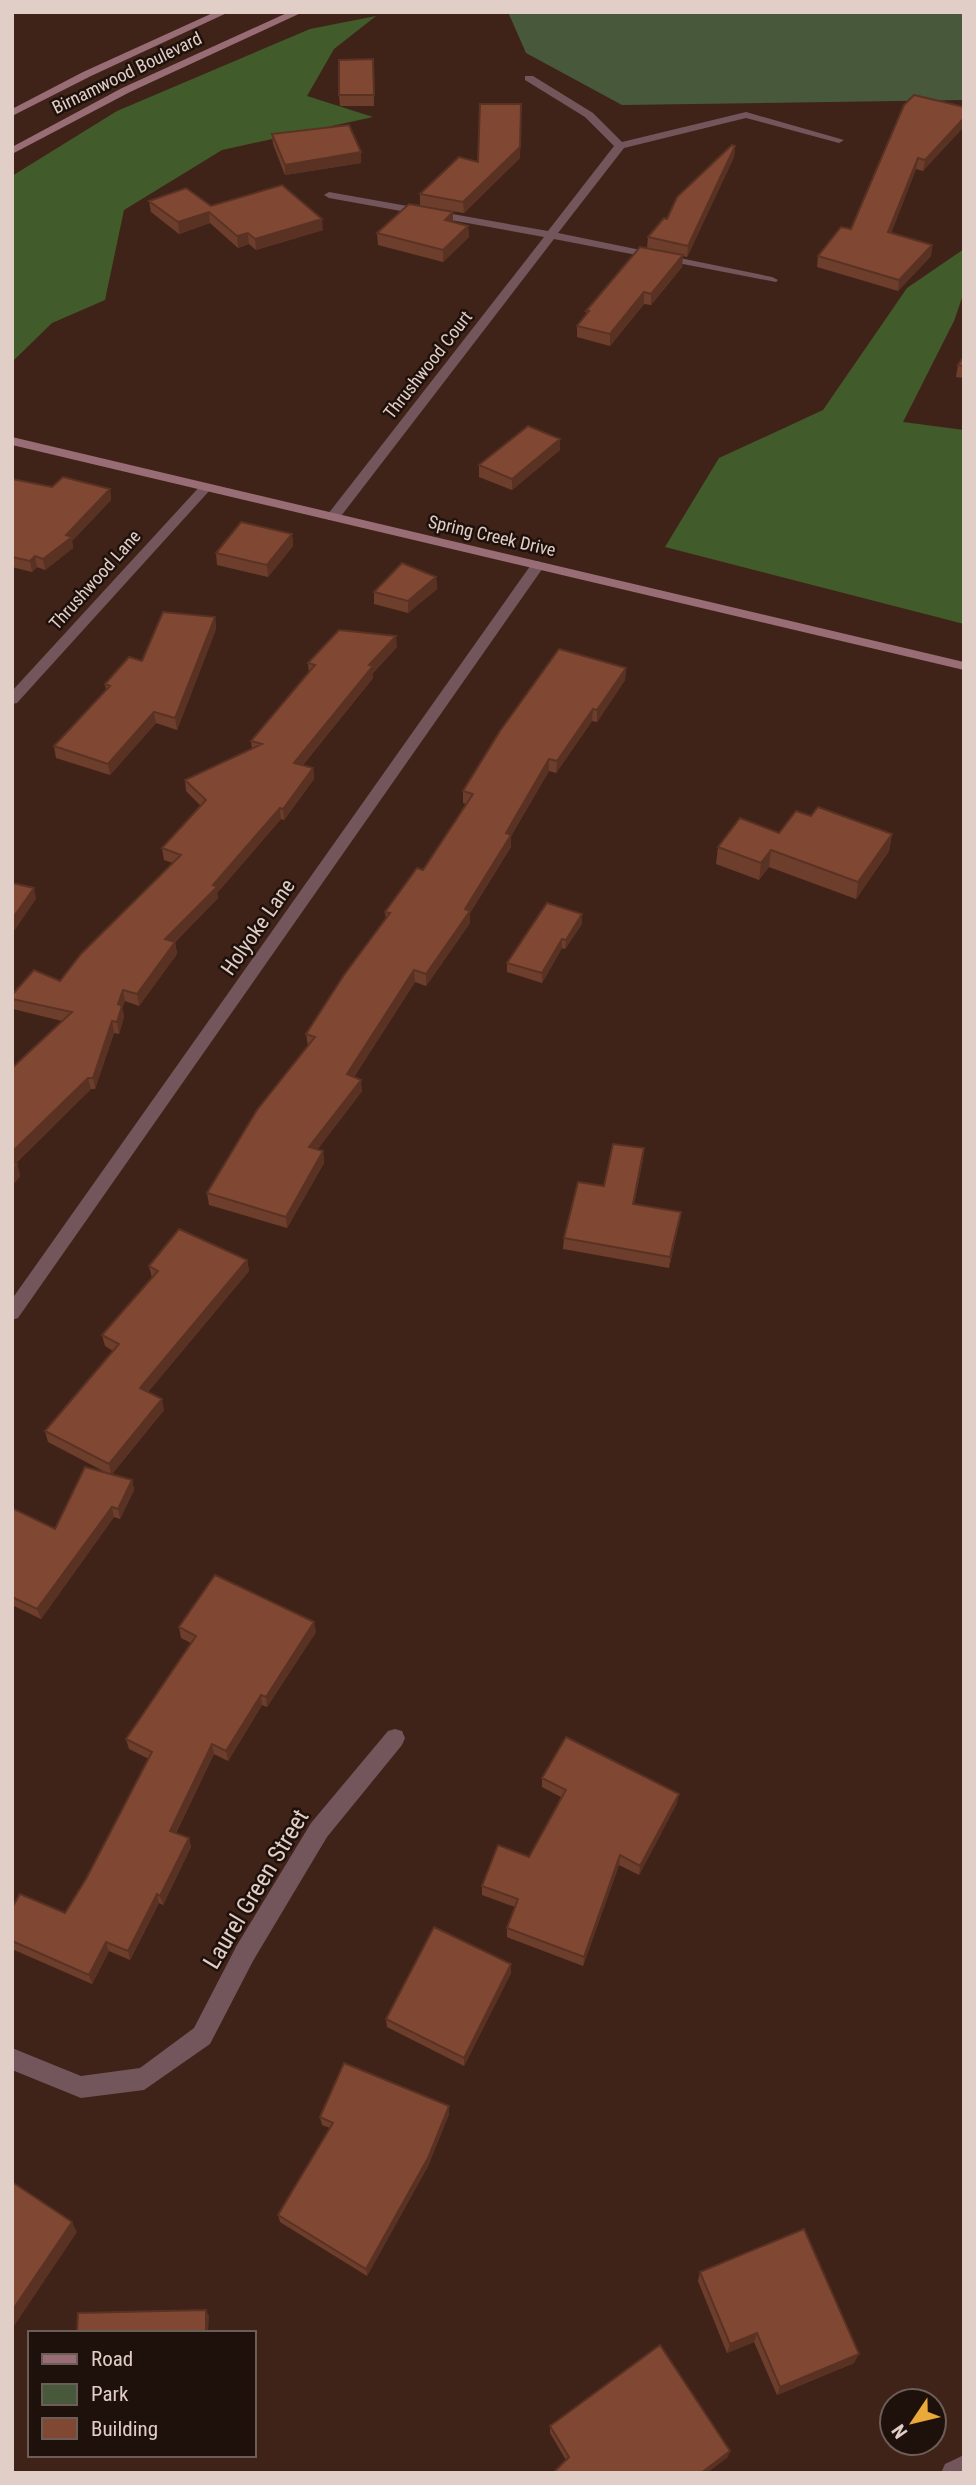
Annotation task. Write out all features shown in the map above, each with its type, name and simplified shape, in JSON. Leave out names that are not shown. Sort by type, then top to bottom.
[{"type":"street","name":"Birnamwood Boulevard","points":[[12,113],[86,74],[224,12]]},
{"type":"street","name":"Birnamwood Boulevard","points":[[12,152],[126,90],[298,12]]},
{"type":"street","points":[[529,78],[589,115],[620,146],[746,115],[839,140]]},
{"type":"street","name":"Thrushwood Court","points":[[333,516],[620,146]]},
{"type":"street","points":[[329,195],[550,235],[772,280]]},
{"type":"street","name":"Spring Creek Drive","points":[[12,441],[964,666]]},
{"type":"street","name":"Thrushwood Lane","points":[[12,700],[206,487]]},
{"type":"street","name":"Holyoke Lane","points":[[12,1313],[538,565]]},
{"type":"street","name":"Laurel Green Street","points":[[12,2059],[81,2087],[144,2079],[202,2036],[245,1953],[319,1830],[396,1738]]},
{"type":"street","points":[[954,2473],[964,2468]]},
{"type":"green space","points":[[508,12],[964,12],[964,100],[622,105],[526,53]]},
{"type":"green space","points":[[376,16],[334,49],[307,96],[373,117],[222,150],[124,210],[105,300],[52,323],[12,362],[12,176],[117,111],[310,29]]},
{"type":"green space","points":[[964,249],[964,292],[954,321],[903,422],[964,430],[964,624],[665,547],[719,458],[823,410],[907,288]]},
{"type":"building","points":[[373,59],[374,95],[339,95],[339,60]]},
{"type":"building","points":[[914,95],[964,107],[964,118],[925,160],[918,158],[888,232],[932,245],[899,280],[818,256],[841,227],[851,229],[904,105]]},
{"type":"building","points":[[480,104],[521,104],[520,147],[463,202],[420,194],[459,157],[478,162]]},
{"type":"building","points":[[349,125],[361,152],[285,165],[272,134]]},
{"type":"building","points":[[732,145],[735,146],[688,246],[648,237],[664,218],[667,219],[677,197]]},
{"type":"building","points":[[282,185],[322,219],[255,239],[248,233],[237,236],[209,212],[178,222],[149,201],[186,188],[211,206]]},
{"type":"building","points":[[409,204],[453,212],[445,220],[468,226],[443,250],[377,233]]},
{"type":"building","points":[[640,247],[683,255],[651,294],[644,292],[610,334],[577,326],[589,311],[586,311]]},
{"type":"building","points":[[528,426],[560,439],[512,479],[479,465]]},
{"type":"building","points":[[63,477],[110,489],[66,535],[72,537],[43,559],[35,556],[30,561],[12,557],[12,479],[52,487]]},
{"type":"building","points":[[241,522],[292,534],[267,565],[216,553]]},
{"type":"building","points":[[402,563],[436,577],[408,601],[374,592]]},
{"type":"building","points":[[163,612],[215,617],[175,718],[154,712],[108,764],[54,746],[110,686],[105,684],[129,657],[142,661]]},
{"type":"building","points":[[339,630],[396,636],[369,665],[373,666],[294,763],[313,768],[283,809],[280,808],[213,885],[217,887],[165,939],[175,942],[137,994],[123,990],[118,1004],[122,1006],[117,1022],[112,1021],[93,1078],[88,1078],[12,1152],[12,1068],[72,1012],[12,999],[12,995],[34,970],[60,981],[81,954],[181,855],[162,848],[206,800],[185,780],[262,744],[251,741],[315,665],[308,663]]},
{"type":"building","points":[[559,649],[626,668],[557,761],[549,759],[506,833],[511,835],[465,909],[470,911],[426,974],[414,970],[347,1074],[361,1080],[309,1147],[323,1151],[286,1217],[207,1193],[257,1110],[315,1037],[306,1034],[344,975],[390,913],[385,912],[417,868],[423,870],[473,794],[463,791],[500,731]]},
{"type":"building","points":[[818,807],[892,834],[858,882],[771,850],[761,863],[718,847],[740,818],[779,833],[796,811],[811,816]]},
{"type":"building","points":[[12,883],[34,888],[12,919]]},
{"type":"building","points":[[547,903],[582,914],[566,940],[562,939],[542,973],[507,963]]},
{"type":"building","points":[[613,1144],[644,1148],[633,1204],[681,1212],[670,1257],[564,1238],[578,1182],[604,1186]]},
{"type":"building","points":[[179,1229],[247,1260],[140,1388],[162,1399],[109,1464],[45,1431],[119,1344],[102,1335],[158,1271],[149,1266]]},
{"type":"building","points":[[85,1467],[132,1480],[118,1509],[112,1507],[37,1609],[12,1597],[12,1508],[55,1529]]},
{"type":"building","points":[[215,1575],[314,1622],[266,1697],[261,1695],[226,1751],[212,1744],[170,1831],[189,1838],[160,1896],[157,1894],[128,1951],[106,1942],[89,1975],[12,1941],[12,1908],[20,1894],[65,1913],[86,1879],[152,1752],[126,1739],[196,1636],[179,1627]]},
{"type":"building","points":[[566,1737],[679,1794],[640,1866],[620,1855],[584,1957],[507,1928],[518,1899],[482,1886],[498,1845],[529,1857],[566,1790],[542,1778]]},
{"type":"building","points":[[434,1927],[511,1964],[464,2058],[386,2019]]},
{"type":"building","points":[[344,2063],[449,2106],[428,2158],[366,2269],[278,2215],[333,2123],[320,2117]]},
{"type":"building","points":[[12,2182],[72,2222],[12,2311]]},
{"type":"building","points":[[804,2229],[859,2354],[780,2387],[757,2333],[730,2344],[700,2272]]},
{"type":"building","points":[[206,2310],[206,2331],[77,2331],[78,2313]]},
{"type":"building","points":[[660,2345],[730,2451],[701,2473],[553,2473],[569,2457],[550,2426]]}]
